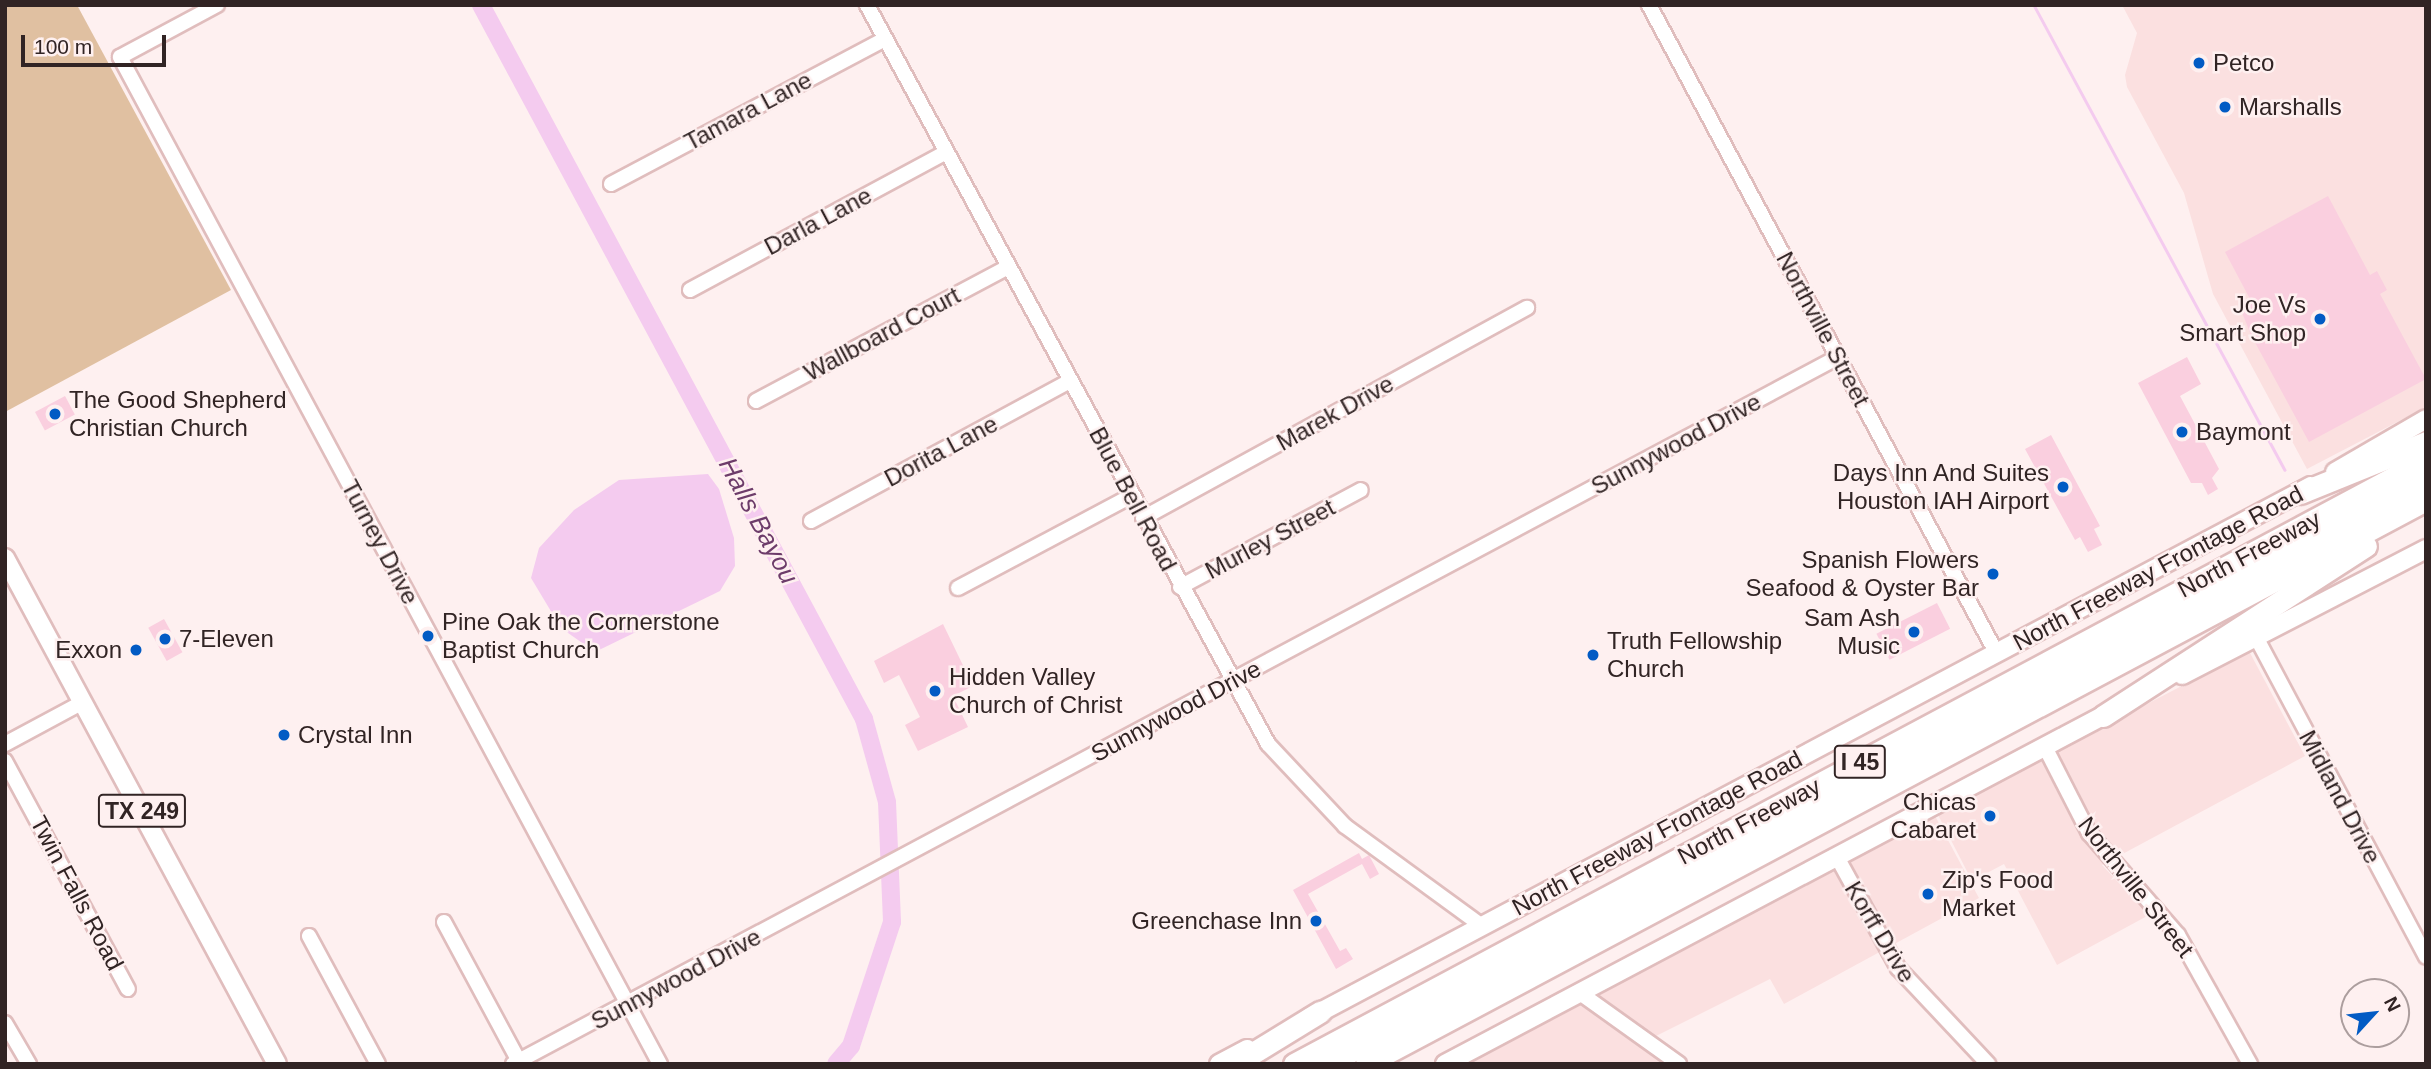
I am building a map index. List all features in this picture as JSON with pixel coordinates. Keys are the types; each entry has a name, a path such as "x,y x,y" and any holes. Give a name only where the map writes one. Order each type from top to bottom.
{"highway":[{"path":"2300,493 2426,442"},
{"name":"North Freeway","path":"1294,1064 2426,460"},
{"name":"North Freeway","path":"1327,1064 2426,482"},
{"name":"North Freeway","path":"1366,1064 2426,500"},
{"path":"2103,716 2371,543 2388,520"},
{"path":"1235,1064 1320,1012"}],"main road":[{"name":"North Freeway Frontage Road","path":"1219,1064 2300,493 2426,419"},
{"path":"1446,1064 2103,716 2426,549"},
{"name":"TX 249","path":"5,558 277,1064"}],"street":[{"name":"Turney Drive","path":"217,5 120,57 660,1064"},
{"name":"Blue Bell Road","path":"867,5 1231,681 1268,744 1345,825 1482,926"},
{"name":"Northville Street","path":"1649,5 1997,654"},
{"name":"Tamara Lane","path":"611,184 885,39"},
{"name":"Darla Lane","path":"690,290 946,152"},
{"name":"Wallboard Court","path":"756,401 1008,267"},
{"name":"Marek Drive","path":"1143,518 1527,309"},
{"name":"Sunnywood Drive","path":"516,1062 628,1005 1838,358"},
{"name":"Dorita Lane","path":"811,521 1070,381"},
{"name":"Murley Street","path":"1180,587 1361,490"},
{"path":"958,588 1131,496"},
{"name":"Midland Drive","path":"2256,637 2426,957"},
{"path":"5,744 83,702"},
{"name":"Northville Street","path":"2045,747 2089,833 2178,935 2250,1064"},
{"name":"Twin Falls Road","path":"5,761 128,989"},
{"name":"Korff Drive","path":"1837,857 1898,968 1988,1064"},
{"path":"444,922 516,1062"},
{"path":"309,936 379,1064"},
{"path":"1580,993 1679,1064"},
{"path":"5,1023 29,1064"}],"shaded area":[{"path":"5,5 77,5 231,290 5,412"},
{"path":"2122,5 2426,5 2426,407 2307,469 2213,294 2184,193 2127,87 2125,75 2137,33"},
{"path":"708,474 719,489 734,538 735,566 720,591 595,652 561,628 531,578 539,548 574,510 619,480"},
{"path":"2249,651 2305,756 2102,865 2149,915 2057,965 2004,864 1972,881 1937,813"},
{"path":"1934,814 1979,898 1784,1004 1770,979 1638,1045 1663,1064 1463,1064"}],"building":[{"name":"Joe Vs Smart Shop","path":"2328,196 2370,275 2377,271 2387,290 2380,294 2426,379 2309,442 2251,335 2239,305 2250,299 2225,252"},
{"name":"Baymont","path":"2187,357 2201,384 2180,396 2219,469 2212,478 2218,489 2208,495 2202,483 2191,483 2138,383"},
{"name":"The Good Shepherd Christian Church","path":"65,396 75,415 45,431 35,412"},
{"name":"Days Inn And Suites Houston IAH Airport","path":"2051,435 2100,526 2094,529 2102,545 2088,552 2080,537 2075,540 2025,449"},
{"name":"Sam Ash Music","path":"1937,603 1950,629 1890,660 1876,634"},
{"name":"7-Eleven","path":"164,619 182,652 167,661 148,628"},
{"name":"Hidden Valley Church of Christ","path":"943,624 973,686 953,696 968,727 918,751 905,725 920,717 899,675 884,683 874,661"},
{"name":"Greenchase Inn","path":"1359,853 1362,859 1369,855 1379,874 1370,879 1362,864 1308,894 1340,951 1346,948 1353,959 1336,969 1293,890"}],"waterway":[{"name":"Halls Bayou","path":"481,5 864,719 887,802 892,922 851,1046 836,1064"},
{"path":"2034,5 2285,470"}],"place":[{"name":"Petco","path":"2199,63"},
{"name":"Marshalls","path":"2225,107"},
{"name":"Joe Vs Smart Shop","path":"2320,319"},
{"name":"The Good Shepherd Christian Church","path":"55,414"},
{"name":"Baymont","path":"2182,432"},
{"name":"Days Inn And Suites Houston IAH Airport","path":"2063,487"},
{"name":"Spanish Flowers Seafood & Oyster Bar","path":"1993,574"},
{"name":"Sam Ash Music","path":"1914,632"},
{"name":"Pine Oak the Cornerstone Baptist Church","path":"428,636"},
{"name":"7-Eleven","path":"165,639"},
{"name":"Exxon","path":"136,650"},
{"name":"Truth Fellowship Church","path":"1593,655"},
{"name":"Hidden Valley Church of Christ","path":"935,691"},
{"name":"Crystal Inn","path":"284,735"},
{"name":"Chicas Cabaret","path":"1990,816"},
{"name":"Zip's Food Market","path":"1928,894"},
{"name":"Greenchase Inn","path":"1316,921"}]}
